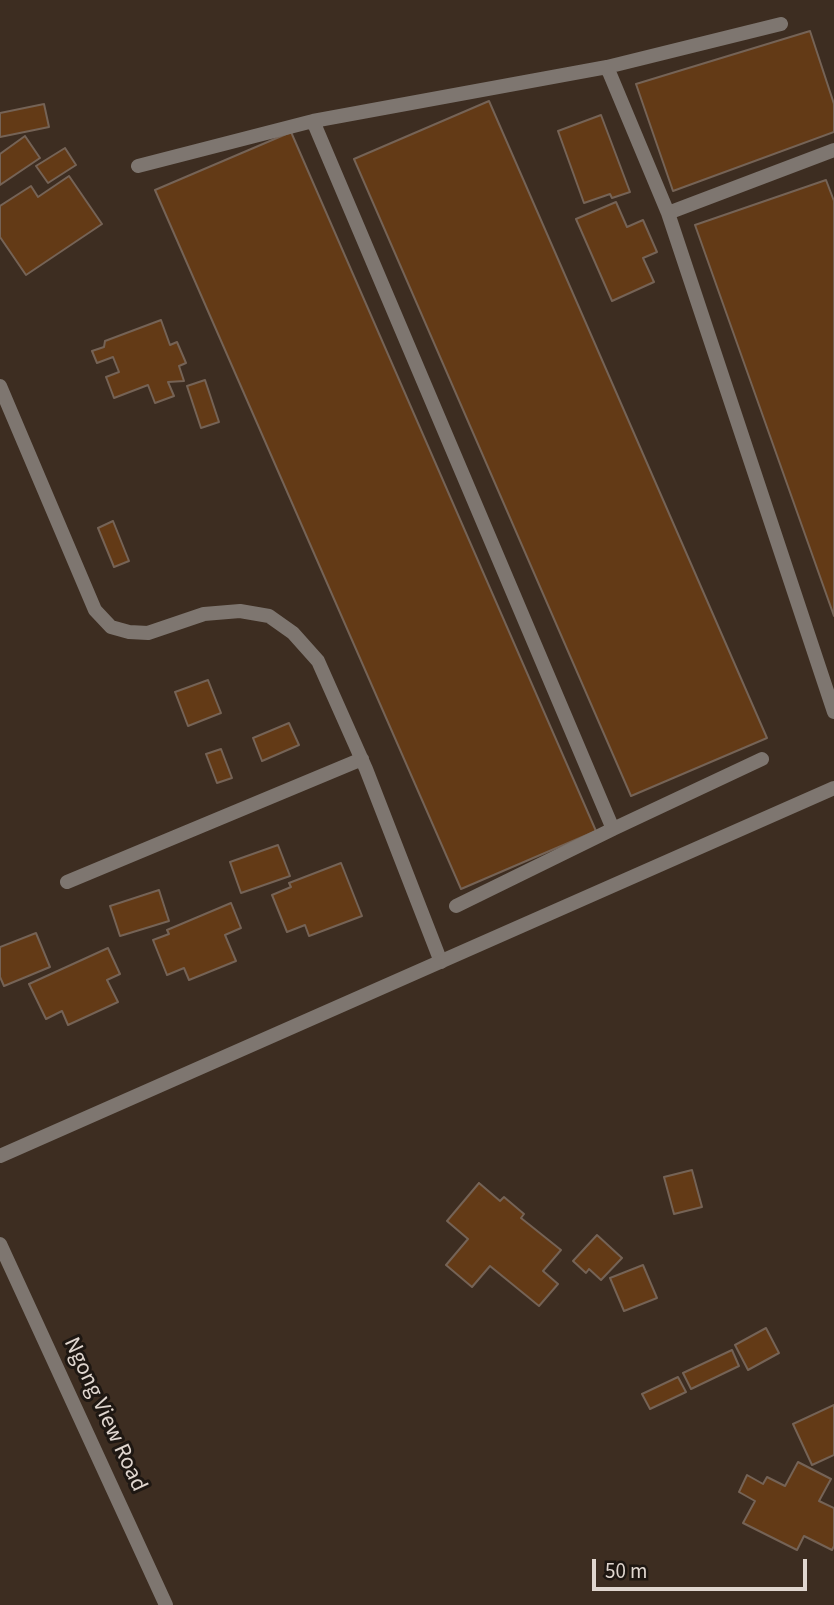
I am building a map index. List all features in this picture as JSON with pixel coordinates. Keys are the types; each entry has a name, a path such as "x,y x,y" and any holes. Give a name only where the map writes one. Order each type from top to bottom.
{"street":[{"path":"138,166 313,121 607,67 781,24"},
{"path":"607,67 668,213 834,712"},
{"path":"313,121 613,829"},
{"path":"668,213 834,150"},
{"path":"0,386 95,610 111,626 129,632 148,633 204,614 240,611 269,616 293,633 318,661 362,759 441,962"},
{"path":"67,882 362,759"},
{"path":"456,906 762,759"},
{"path":"0,1156 834,788"},
{"name":"Ngong View Road","path":"0,1244 166,1605"}],"building":[{"path":"810,31 834,104 834,132 673,191 636,84"},
{"path":"489,101 767,738 631,796 354,159"},
{"path":"44,104 49,127 0,137 0,113"},
{"path":"601,115 630,192 612,198 610,194 584,203 558,131"},
{"path":"291,132 596,831 461,889 155,190"},
{"path":"25,136 40,158 0,185 0,154"},
{"path":"65,148 76,165 48,183 36,166"},
{"path":"69,176 102,224 26,275 0,237 0,206 31,186 38,197"},
{"path":"826,180 834,201 834,616 695,225"},
{"path":"616,202 627,227 643,220 657,252 643,258 654,282 612,301 576,219"},
{"path":"161,320 170,345 177,342 186,363 179,366 184,381 168,382 174,396 155,403 148,385 114,398 106,377 119,372 113,357 97,363 92,351 104,347 105,341"},
{"path":"205,380 219,422 201,428 187,386"},
{"path":"113,521 129,561 114,567 98,528"},
{"path":"208,680 221,713 188,726 175,692"},
{"path":"289,723 299,745 262,761 253,738"},
{"path":"221,749 232,778 217,783 206,754"},
{"path":"278,845 290,876 241,893 230,862"},
{"path":"341,863 362,916 309,936 305,925 287,932 272,895 291,887 289,883"},
{"path":"159,890 169,921 120,936 110,906"},
{"path":"231,903 241,928 225,935 236,961 189,980 184,968 167,975 153,940 169,934 167,930"},
{"path":"36,933 50,967 4,986 0,977 0,947"},
{"path":"108,948 120,974 107,980 118,1002 68,1025 62,1011 46,1019 29,984"},
{"path":"692,1170 702,1207 674,1214 664,1177"},
{"path":"479,1183 500,1201 504,1197 524,1214 521,1218 561,1250 543,1271 558,1284 539,1306 490,1266 472,1287 446,1265 468,1239 447,1221"},
{"path":"597,1235 622,1258 601,1280 589,1269 586,1273 573,1261"},
{"path":"643,1265 657,1298 624,1311 610,1278"},
{"path":"766,1328 779,1353 748,1370 735,1345"},
{"path":"732,1350 739,1366 691,1389 683,1373"},
{"path":"678,1377 686,1392 650,1409 642,1394"},
{"path":"834,1405 834,1455 812,1465 793,1424"},
{"path":"798,1462 831,1479 819,1501 834,1508 832,1550 804,1536 797,1550 743,1523 755,1501 739,1492 747,1475 763,1484 767,1477 785,1486"}]}
